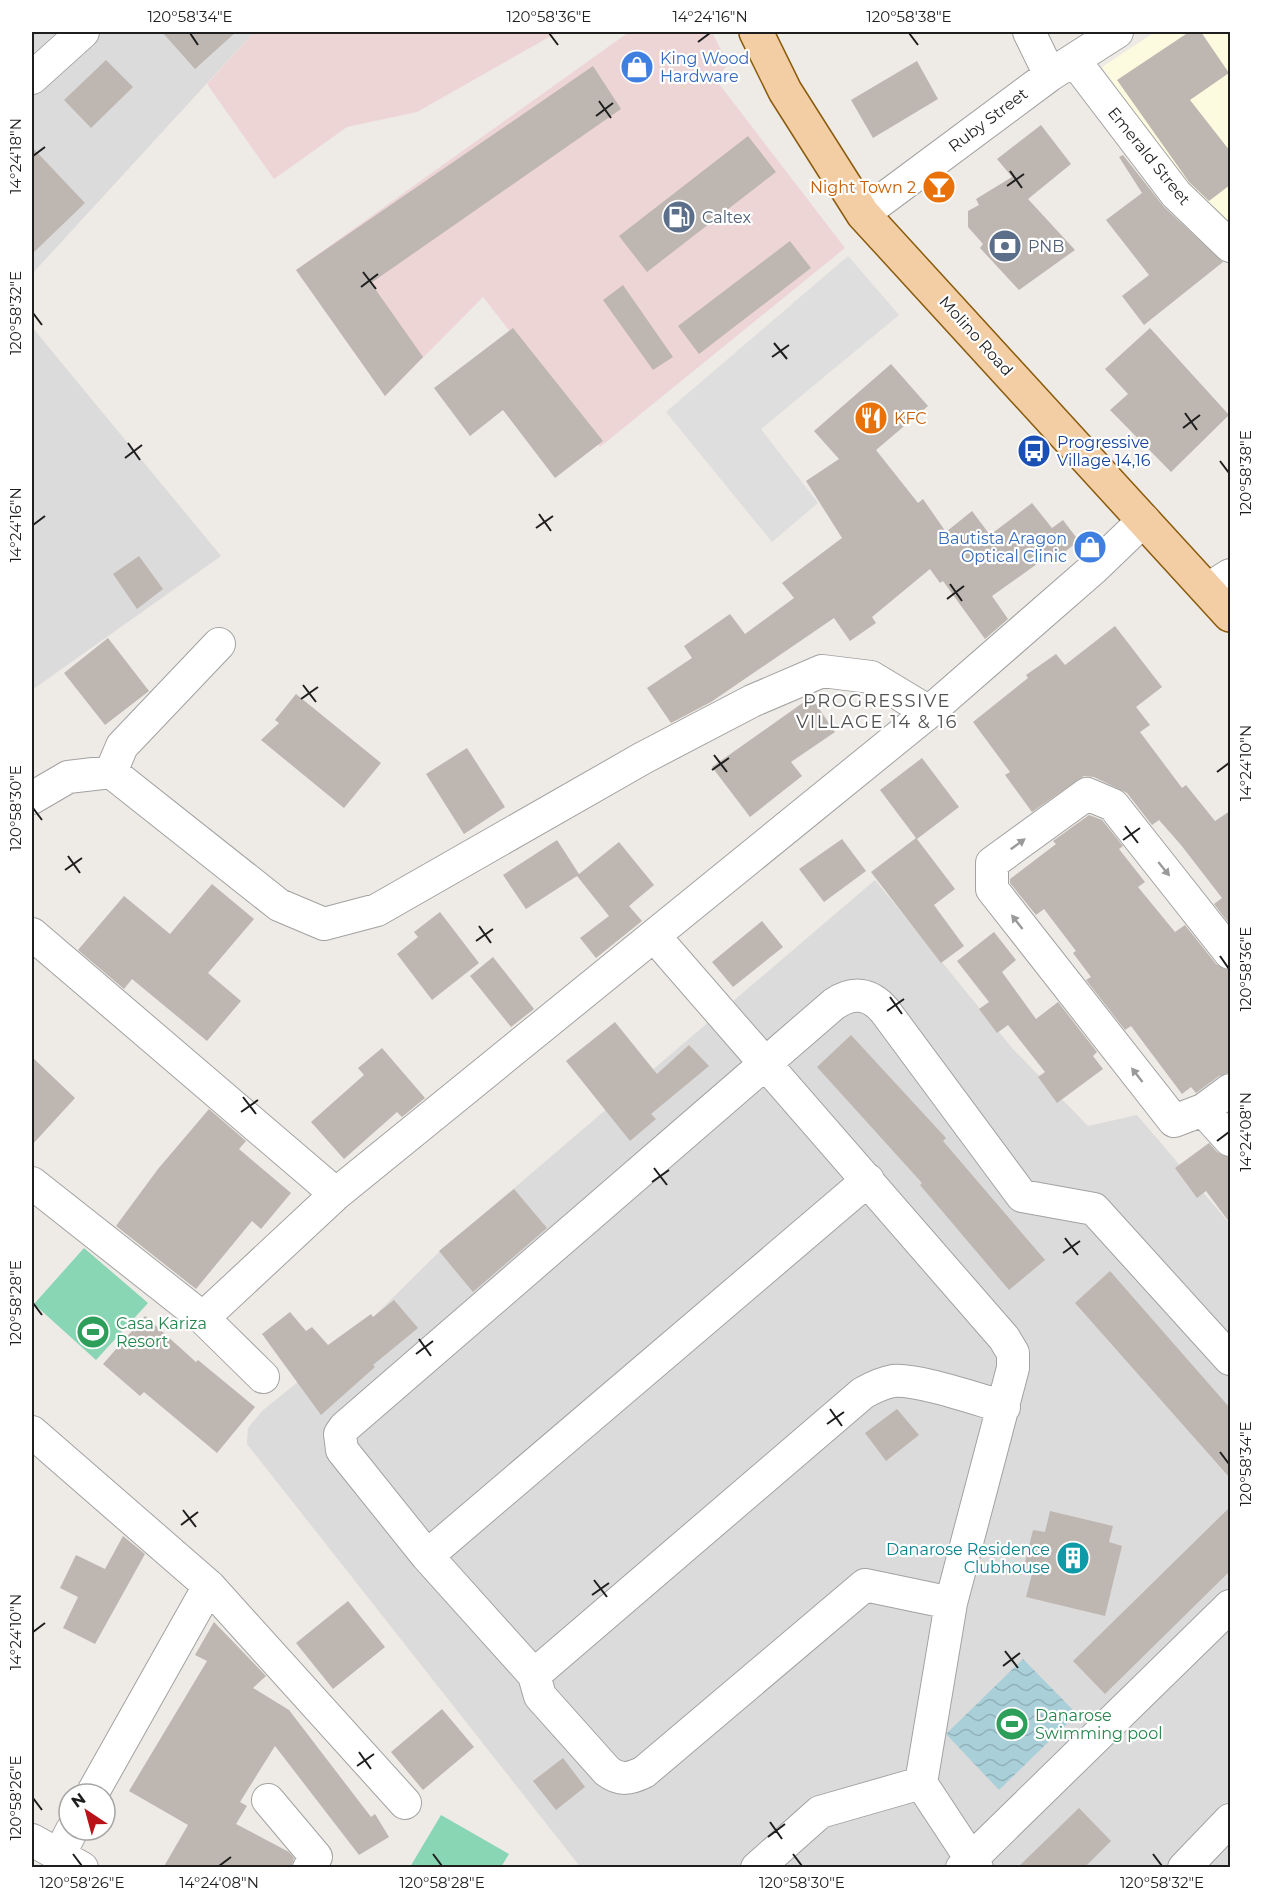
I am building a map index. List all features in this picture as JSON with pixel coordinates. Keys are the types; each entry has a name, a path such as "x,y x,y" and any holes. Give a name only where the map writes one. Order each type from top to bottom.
{"main road":[{"name":"Molino Road","path":"756,32 785,91 863,214 1144,520 1219,582 1230,615"}],"street":[{"path":"32,78 83,32"},
{"name":"Emerald Street","path":"1029,32 1176,194 1230,246"},
{"name":"Ruby Street","path":"863,214 1062,68 1116,32"},
{"path":"203,1318 336,1194 929,712 1093,569 1144,520"},
{"path":"111,772 117,755 129,737 219,644"},
{"path":"32,798 68,777 111,772 279,905 324,924 377,910 643,758 752,701 822,671 871,677 929,712"},
{"path":"1230,953 1113,805 1087,794 992,863 992,889 1174,1121 1203,1110 1230,1090"},
{"path":"32,934 336,1194"},
{"path":"655,937 767,1063 1010,1346 1013,1368 951,1603 921,1783 969,1865 1230,1606"},
{"path":"951,1603 865,1585 644,1772 633,1778 622,1778 608,1772 540,1696 534,1675 427,1556 346,1458 339,1442 340,1434 843,998 866,996 876,1000 1022,1196 1094,1209 1230,1359"},
{"path":"1203,1110 1230,1140"},
{"path":"427,1556 868,1180"},
{"path":"32,1183 203,1318 263,1377"},
{"path":"534,1675 862,1394 878,1385 894,1381 912,1383 1004,1407"},
{"path":"32,1432 209,1586 405,1803"},
{"path":"99,1782 209,1586"},
{"path":"757,1868 820,1812 921,1783"},
{"path":"268,1800 316,1857 309,1868"},
{"path":"1184,1868 1230,1820"},
{"path":"32,1840 71,1851"}],"shaded area":[{"path":"32,32 254,32 32,274"},
{"path":"254,32 558,32 417,112 347,127 274,179 207,84"},
{"path":"629,32 712,32 728,64 716,80 845,248 600,447 483,297 385,396 296,270"},
{"path":"1155,32 1230,32 1230,233 1189,192 1102,67"},
{"path":"848,256 899,315 761,429 818,503 772,542 666,412"},
{"path":"32,327 221,556 32,690"},
{"path":"875,880 1012,1048 1088,1126 1137,1115 1230,1224 1230,1867 577,1867 578,1864 247,1444 248,1428 262,1411 352,1338 438,1253"}],"green space":[{"name":"Casa Kariza Resort","path":"84,1248 148,1303 96,1360 34,1304"},
{"path":"441,1815 509,1854 501,1867 410,1867"}],"water":[{"name":"Danarose Swimming pool","path":"1023,1659 1077,1714 999,1790 946,1734"}],"building":[{"path":"162,32 236,32 195,69"},
{"path":"1189,32 1201,32 1229,73 1190,100 1230,151 1230,185 1209,201 1189,182 1117,80"},
{"path":"106,60 133,87 91,128 64,100"},
{"path":"917,61 938,99 873,138 851,100"},
{"path":"593,66 621,109 371,283 423,357 385,396 296,270"},
{"path":"1041,125 1071,164 1028,199 1075,250 1019,290 980,248 983,244 968,227 968,211 979,205 976,199 1012,177 997,159"},
{"path":"748,136 776,172 647,272 619,236"},
{"path":"32,147 85,203 32,254"},
{"path":"1123,155 1164,207 1223,262 1144,325 1122,296 1149,275 1106,220 1142,193 1119,157"},
{"path":"790,241 811,268 699,354 678,326"},
{"path":"623,285 673,357 653,370 603,300"},
{"path":"513,328 603,441 555,478 503,410 470,436 434,388"},
{"path":"1150,328 1229,415 1171,472 1110,410 1128,394 1105,369"},
{"path":"891,364 928,406 876,450 918,503 923,499 946,532 972,511 990,535 1032,503 1052,528 1063,520 1079,541 1055,559 1051,554 992,596 1008,619 985,639 943,581 940,583 930,569 872,617 876,623 850,641 834,618 711,702 671,723 647,688 692,658 684,646 730,614 745,634 794,598 782,583 842,538 806,481 839,459 814,431"},
{"path":"139,556 163,589 137,609 113,574"},
{"path":"1115,626 1162,687 1136,707 1150,725 1140,732 1182,788 1186,785 1215,821 1230,811 1230,925 1214,904 1222,898 1181,845 1159,820 1152,825 1127,793 1094,777 1084,776 1032,812 1005,775 1010,772 973,722 1028,678 1026,675 1056,654 1065,665"},
{"path":"108,638 149,691 105,725 64,673"},
{"path":"296,694 381,763 344,808 261,740 279,723 275,720"},
{"path":"811,697 835,732 791,762 802,776 750,817 712,767"},
{"path":"467,748 505,807 464,834 426,774"},
{"path":"922,758 959,807 917,839 955,889 934,905 964,946 941,963 871,872 916,838 880,790"},
{"path":"1089,815 1102,820 1123,846 1119,849 1145,882 1138,887 1175,932 1185,925 1216,964 1230,971 1230,1072 1219,1076 1196,1093 1191,1087 1182,1094 1131,1026 1125,1030 1086,980 1091,977 1073,953 1076,951 1044,909 1036,915 1010,883 1010,879 1056,844 1053,841"},
{"path":"842,839 866,871 824,902 799,869"},
{"path":"557,840 579,874 619,842 654,885 629,906 642,921 596,958 580,938 609,916 577,876 526,909 503,875"},
{"path":"212,884 254,919 208,973 241,1001 207,1041 132,979 124,989 78,950 124,896 170,934"},
{"path":"440,912 479,963 432,1000 397,954 418,937 414,932"},
{"path":"762,921 783,947 733,987 712,962"},
{"path":"994,932 1016,960 1002,972 1036,1019 1058,1002 1097,1052 1093,1056 1103,1069 1057,1103 1038,1077 1045,1072 1008,1025 997,1033 979,1009 989,1002 957,961"},
{"path":"493,957 534,1009 511,1027 470,976"},
{"path":"615,1022 657,1074 689,1045 709,1066 651,1114 656,1119 630,1141 566,1061"},
{"path":"851,1035 946,1138 943,1141 1045,1260 1009,1290 920,1185 922,1183 817,1067"},
{"path":"382,1048 425,1098 402,1117 397,1112 344,1159 311,1122 364,1075 358,1068"},
{"path":"32,1057 75,1098 32,1145"},
{"path":"209,1109 246,1141 239,1149 291,1193 261,1229 252,1221 196,1289 116,1226 158,1169"},
{"path":"1209,1143 1217,1152 1230,1158 1230,1223 1206,1191 1197,1198 1175,1168"},
{"path":"514,1189 547,1228 473,1292 439,1251"},
{"path":"1110,1271 1230,1408 1230,1478 1075,1303"},
{"path":"394,1300 418,1328 373,1365 375,1367 321,1415 262,1334 290,1312 306,1331 312,1327 328,1345 371,1314 373,1317"},
{"path":"145,1316 196,1362 198,1360 255,1407 217,1453 144,1392 140,1396 103,1364"},
{"path":"897,1409 919,1435 886,1461 865,1433"},
{"path":"1230,1507 1230,1571 1105,1694 1073,1661"},
{"name":"Danarose Residence Clubhouse","path":"1050,1511 1113,1526 1109,1542 1122,1546 1105,1616 1026,1597 1032,1574 1023,1571 1033,1530 1045,1532"},
{"path":"123,1536 145,1554 95,1644 63,1628 78,1597 60,1588 76,1555 105,1569"},
{"path":"348,1601 385,1647 333,1689 296,1643"},
{"path":"214,1622 266,1676 253,1688 289,1710 371,1817 375,1814 389,1837 359,1855 275,1746 240,1802 247,1806 236,1824 289,1852 294,1858 291,1868 163,1868 188,1825 129,1791 207,1661 195,1655"},
{"path":"442,1709 474,1747 423,1790 391,1752"},
{"path":"563,1758 585,1787 556,1810 533,1781"},
{"path":"1079,1808 1111,1841 1084,1868 1017,1868"}],"place":[{"name":"King Wood Hardware","path":"637,67"},
{"name":"Night Town 2","path":"939,187"},
{"name":"Caltex","path":"679,217"},
{"name":"PNB","path":"1005,246"},
{"name":"KFC","path":"871,418"},
{"name":"Progressive Village 14,16","path":"1034,451"},
{"name":"Bautista Aragon Optical Clinic","path":"1090,547"},
{"name":"Casa Kariza Resort","path":"93,1332"},
{"name":"Danarose Residence Clubhouse","path":"1073,1558"},
{"name":"Danarose Swimming pool","path":"1012,1724"}],"district":[{"name":"PROGRESSIVE VILLAGE 14 & 16","path":"877,711"}]}
